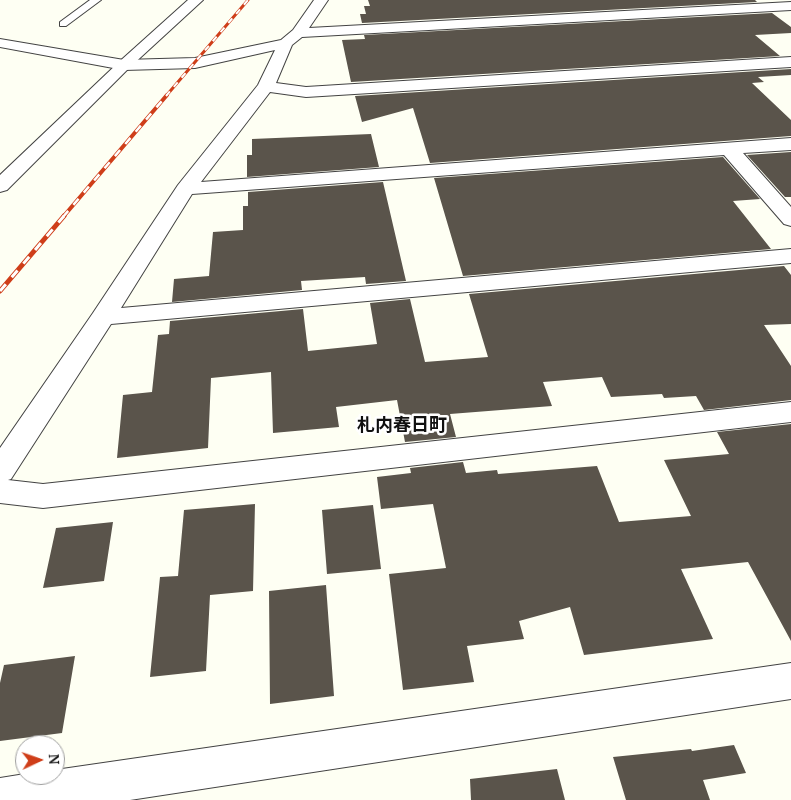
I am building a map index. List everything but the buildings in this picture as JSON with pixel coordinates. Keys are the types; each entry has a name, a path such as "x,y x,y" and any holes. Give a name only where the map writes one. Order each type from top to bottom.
{"street":[{"path":"0,186 124,65 196,0"},
{"path":"0,471 103,317 185,189 266,86 292,38 321,0"},
{"path":"0,43 124,65 195,62 292,38 787,5"},
{"path":"266,86 306,92 791,62"},
{"path":"185,189 791,144"},
{"path":"728,148 791,220"},
{"path":"103,317 791,256"},
{"path":"0,491 43,496 791,412"},
{"path":"0,799 791,681"}],"lane":[{"path":"63,24 96,0"}],"railway":[{"path":"166,96 248,0"},
{"path":"63,217 167,95"},
{"path":"0,291 64,216"}],"district":[{"name":"札内春日町","path":"402,426"}]}
